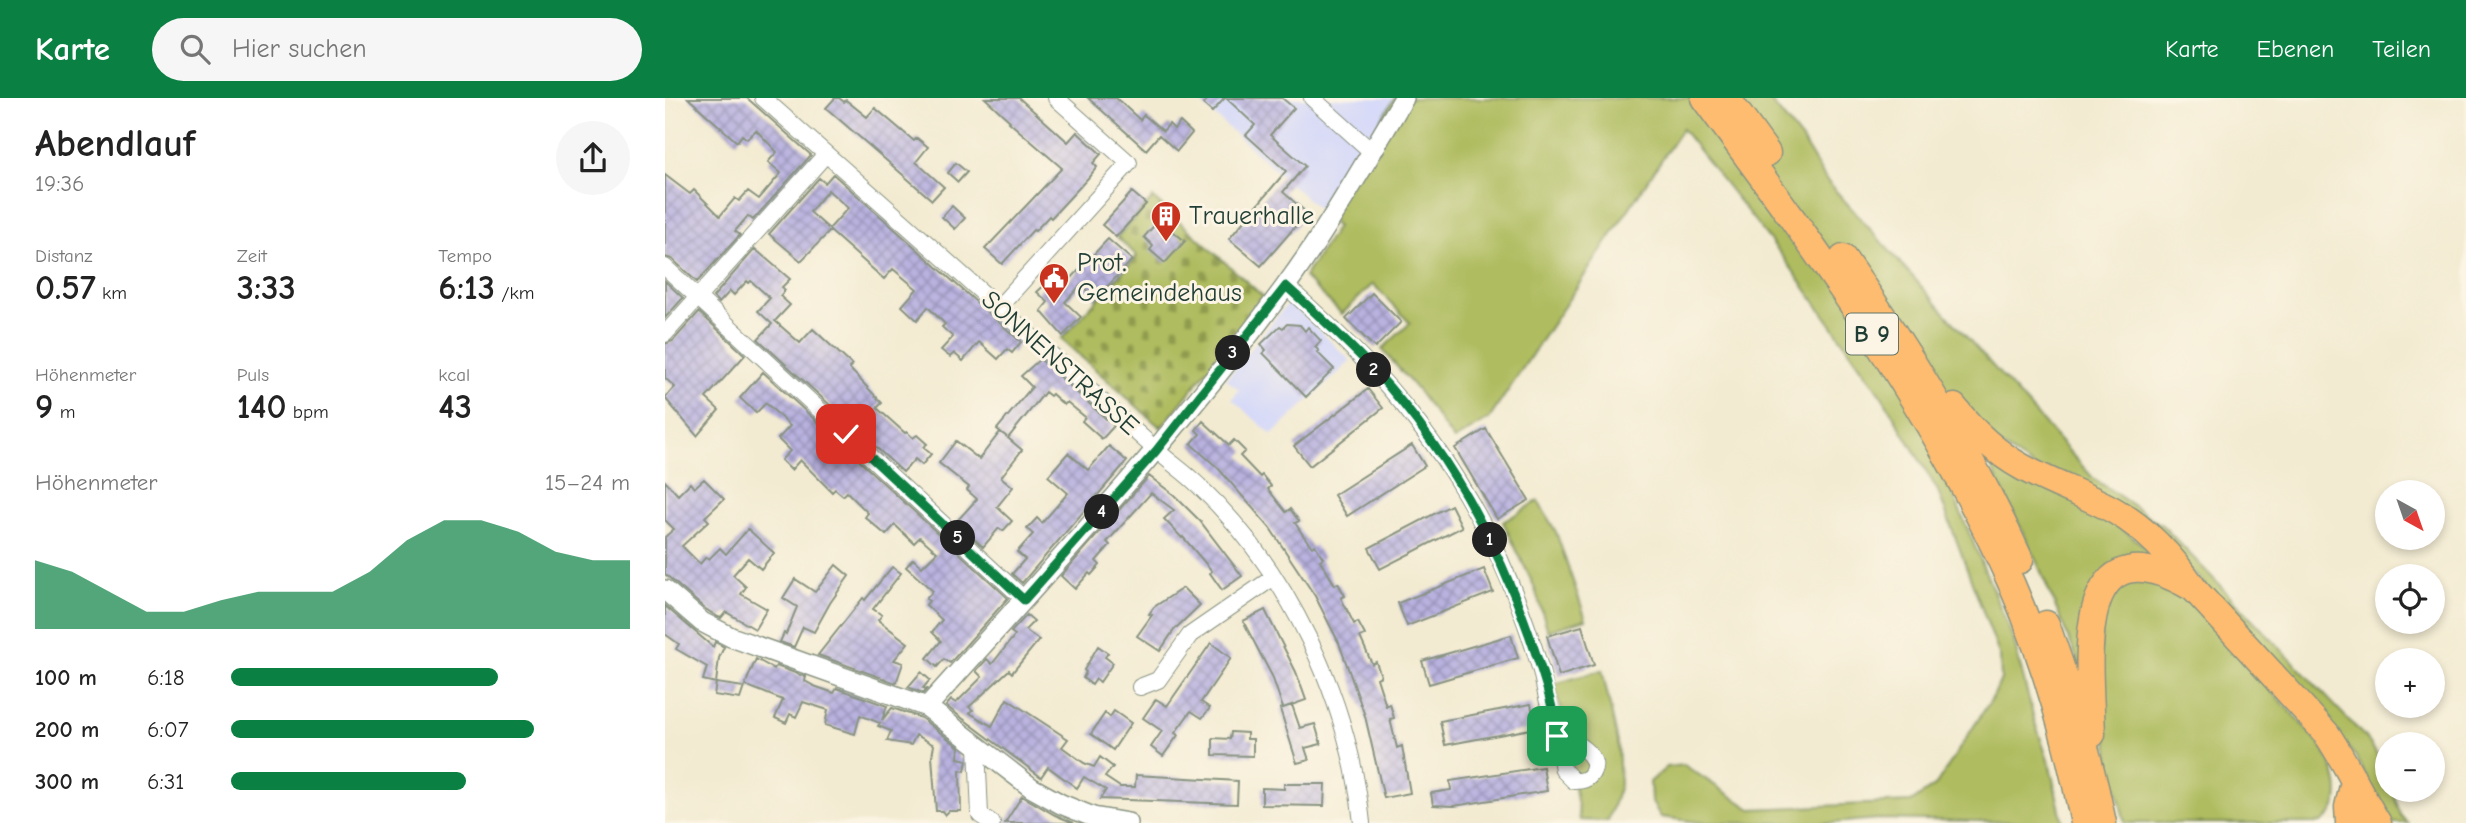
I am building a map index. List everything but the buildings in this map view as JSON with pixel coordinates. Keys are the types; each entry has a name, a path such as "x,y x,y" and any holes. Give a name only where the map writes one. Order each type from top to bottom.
{"highway":[{"name":"B 9","path":"1704,98 1840,286 1896,371 1987,531 2031,633 2061,724 2084,823"},
{"name":"B 9","path":"1727,98 1855,275 1913,362 2004,524 2030,582 2066,681 2093,775 2103,823"},
{"path":"1913,362 1985,441 2024,468 2117,512 2178,564 2195,590"},
{"name":"B 9","path":"2093,775 2090,657 2091,627 2098,598 2106,584 2118,574 2143,568 2166,573 2195,590 2326,733 2342,755 2358,813"}],"street":[{"name":"SONNENSTRASSE","path":"763,98 999,307 1156,451 1199,485 1231,520 1274,577 1310,643 1328,685 1347,747 1361,823"},
{"path":"999,307 1129,163 1056,98"},
{"path":"1312,98 1372,152"},
{"path":"927,707 1156,451 1286,286 1404,98"},
{"path":"665,334 826,154"},
{"path":"665,267 1024,600"},
{"path":"1286,286 1376,372 1447,464 1485,529 1515,595 1539,664 1556,727"},
{"path":"1140,687 1158,680 1190,635 1274,577"},
{"path":"665,590 702,622 731,637 927,707 1032,788 1093,817 1128,823"},
{"path":"977,746 980,815 992,823"}],"shaded area":[{"path":"1195,98 1395,98 1323,213"},
{"path":"1289,302 1351,361 1272,435 1232,399 1239,390 1226,379"}],"green space":[{"path":"1395,98 1768,98 1802,140 1826,180 2093,478 2163,526 2367,739 2375,752 2375,793 2357,758 2195,574 1991,439 1951,489 2013,638 2034,719 2050,766 2063,823 1878,819 1831,823 1705,823 1661,817 1651,801 1650,782 1667,767 1684,765 1751,809 1911,802 1936,785 1994,695 2001,679 2000,657 1938,491 1883,398 1784,258 1682,129 1489,419 1454,440 1418,391 1382,349 1410,323 1373,284 1342,314 1304,277 1337,227 1323,213"},
{"path":"1153,198 1265,298 1161,428 1061,339 1137,256 1117,237"},
{"path":"1986,456 2111,520 2162,564 2121,563 2080,666 2037,562"},
{"path":"1538,501 1556,532 1586,619 1548,631 1534,586 1503,522"},
{"path":"2135,579 2182,592 2319,743 2335,774 2338,795 2330,815 2321,823 2125,823 2111,767 2100,652 2103,613 2120,584"},
{"path":"1602,670 1618,742 1620,785 1608,821 1580,820 1565,725 1554,684"},
{"path":"2379,802 2396,802 2401,816 2408,823 2390,823"}],"place":[{"name":"Trauerhalle","path":"1166,243"},
{"name":"Prot. Gemeindehaus","path":"1054,305"}],"route":[{"path":"846,434 1024,600 1156,451 1286,286 1350,345 1404,405 1447,464 1474,508 1501,560 1515,595 1539,664 1557,736"}]}
